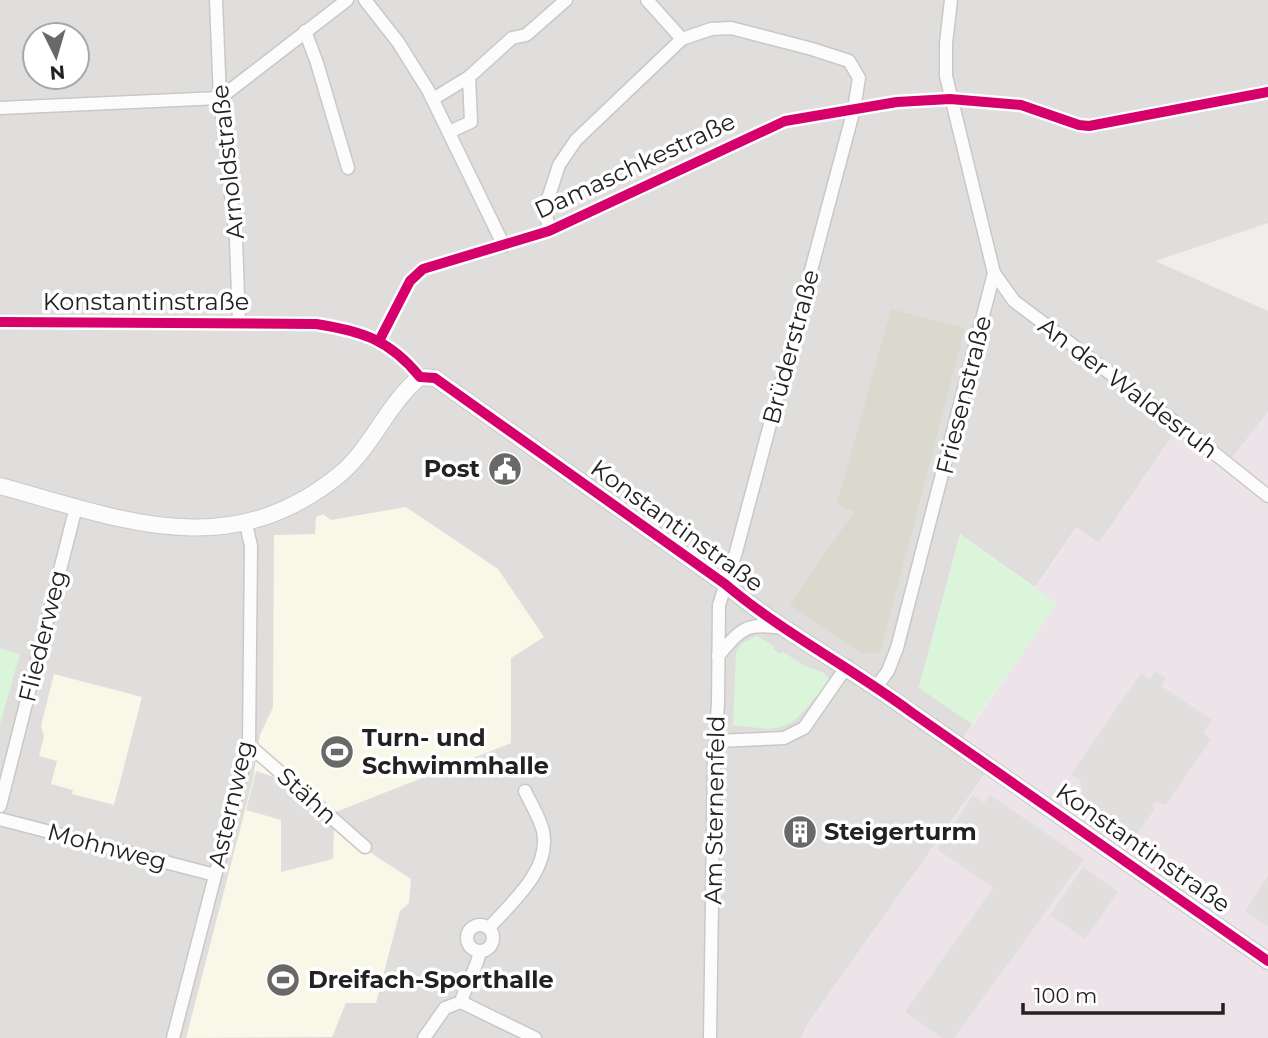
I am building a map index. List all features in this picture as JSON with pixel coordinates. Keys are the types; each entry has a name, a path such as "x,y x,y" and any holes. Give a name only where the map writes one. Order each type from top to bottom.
{"street":[{"name":"Arnoldstraße","path":"216,0 220,98 236,239 239,323"},
{"path":"0,108 220,98 346,0"},
{"path":"365,0 398,42 433,99 504,246"},
{"path":"433,99 468,77 512,38 526,35 566,0"},
{"path":"550,231 545,208 559,165 576,140 682,39 647,0"},
{"name":"Friesenstraße","path":"877,686 888,671 897,648 995,273 946,76 946,43 951,0"},
{"name":"Brüderstraße","path":"682,39 711,29 731,28 811,48 849,61 859,78 855,109 743,527 725,583"},
{"path":"305,31 348,168"},
{"path":"449,132 471,122 468,77"},
{"name":"Damaschkestraße","path":"379,341 410,281 418,272 550,231 785,121 897,102 950,99 1021,105 1089,126 1268,92"},
{"name":"An der Waldesruh","path":"995,273 1014,301 1268,496"},
{"name":"Konstantinstraße","path":"0,322 316,324 337,327 379,341 404,357 420,377 435,378 725,583 785,629 877,686 1268,961"},
{"path":"0,486 135,523 187,529 246,523 289,507 341,473 405,389 420,377"},
{"name":"Fliederweg","path":"0,806 76,507"},
{"name":"Asternweg","path":"173,1038 249,745 251,547 246,523"},
{"name":"Am Sternenfeld","path":"710,1038 719,605 725,583"},
{"name":"Konstantinstraße","path":"718,656 738,633 747,627 762,625 785,629"},
{"path":"716,741 784,738 804,728 847,666"},
{"name":"Stähn","path":"249,745 365,847"},
{"path":"489,928 531,879 543,856 543,831 525,791"},
{"name":"Mohnweg","path":"0,819 215,875"},
{"path":"481,925 489,928 493,935 492,943 487,949 480,951 472,948 468,933 481,925"},
{"path":"461,1002 480,951"},
{"path":"424,1038 445,1008 461,1002 535,1038"}],"shaded area":[{"path":"0,0 1268,0 1268,223 1155,261 1268,311 1268,412 1232,458 1183,420 1099,543 1076,528 1035,587 960,534 919,687 972,724 962,741 994,761 808,1023 801,1038 0,1038"},
{"path":"476,125 481,134 458,146 453,137"},
{"path":"891,309 965,328 880,653 861,653 790,604 854,512 837,504"},
{"path":"1268,412 1268,1038 801,1038 808,1023 994,762 962,741 1056,604 1035,588 1077,528 1099,543 1176,431 1225,467"},
{"path":"0,505 58,521 20,654 0,648"},
{"path":"406,507 498,569 544,637 511,658 511,743 328,815 357,844 411,879 409,903 400,911 376,1003 346,1003 332,1037 186,1038 253,779 260,735 273,707 274,535 315,534 316,517 323,514 331,520"},
{"path":"1155,671 1166,678 1161,686 1212,720 1203,733 1211,739 1166,805 1156,801 1154,810 1129,845 1114,835 1118,829 1076,801 1082,792 1080,780 1071,774 1141,673 1150,679"},
{"path":"41,672 53,675 42,718 30,715"},
{"path":"54,674 142,697 114,805 72,794 73,790 51,784 57,761 39,756 44,736 41,726"},
{"path":"256,771 277,778 334,829 333,859 281,872 281,820 246,810"},
{"path":"973,795 984,803 990,795 1084,859 954,1038 942,1038 905,1012 993,888 937,849"},
{"path":"1083,867 1118,892 1085,939 1050,915"},
{"path":"1268,876 1268,927 1245,911"},
{"path":"640,905 678,905 678,911 697,911 696,932 664,930 663,941 645,941 645,946 631,946 630,950 579,951 601,915 630,915"}],"green space":[{"path":"960,534 1057,604 972,724 919,688"},
{"path":"757,636 774,646 773,649 780,654 783,652 805,666 824,673 829,679 822,698 815,697 797,718 780,727 733,725 736,653 741,644"},
{"path":"0,648 20,654 0,724"}],"cycle path":[{"path":"379,341 410,281 423,269 549,231 785,121 897,102 950,99 1021,105 1089,126 1268,92"},
{"path":"0,322 316,324 374,339 398,354 420,377 435,378 747,602 888,696 1268,961"}],"place":[{"name":"Post","path":"505,469"},
{"name":"Turn- und Schwimmhalle","path":"337,752"},
{"name":"Steigerturm","path":"800,832"},
{"name":"Dreifach-Sporthalle","path":"283,980"}]}
